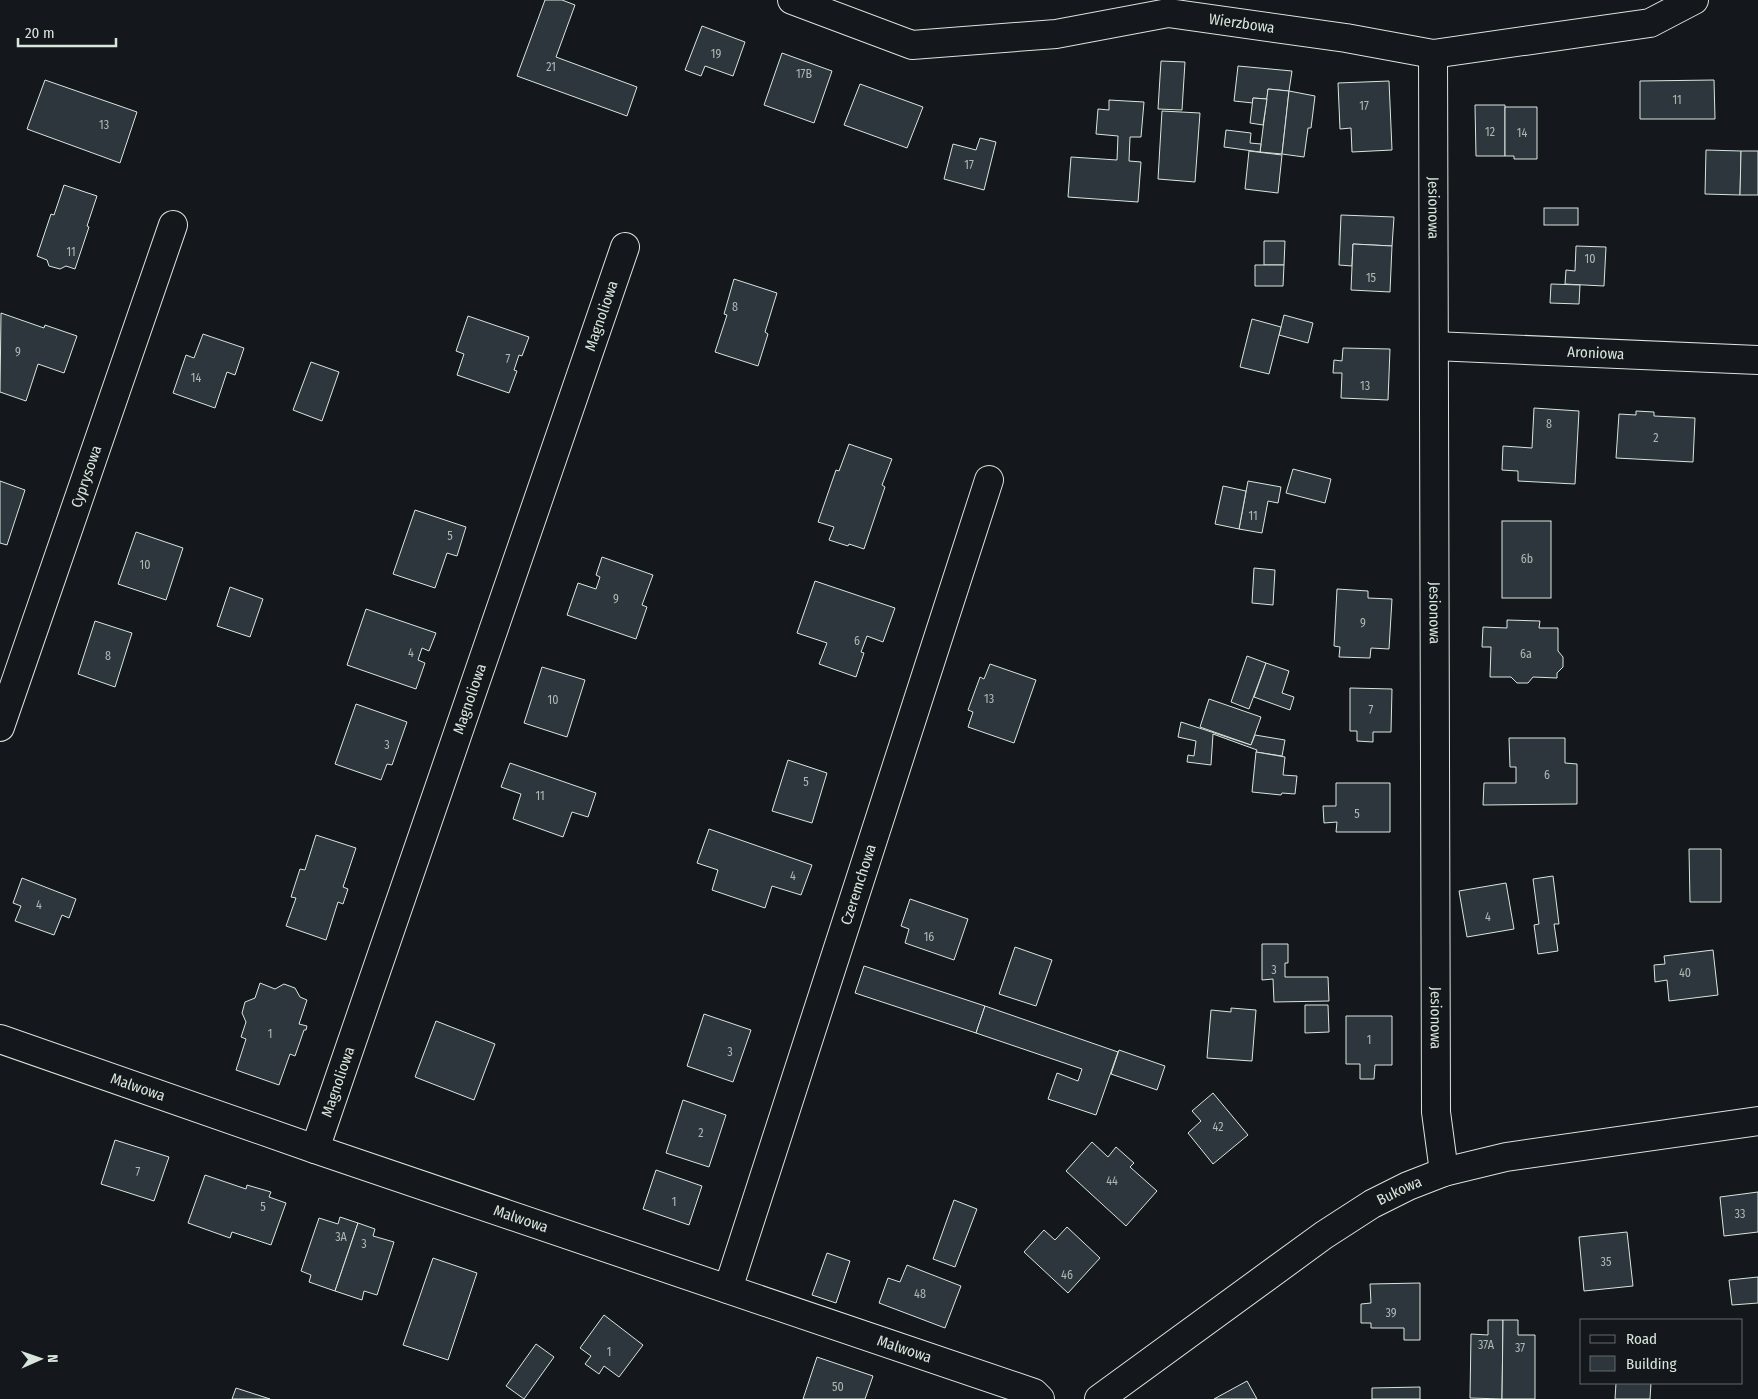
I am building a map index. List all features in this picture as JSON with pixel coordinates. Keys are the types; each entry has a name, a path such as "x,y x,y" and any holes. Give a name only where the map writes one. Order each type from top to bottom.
{"street":[{"name":"Wierzbowa","path":"792,0 912,45 1056,34 1168,12 1346,38 1433,54 1650,23 1694,0"},
{"name":"Jesionowa","path":"1433,54 1436,1112 1444,1172"},
{"name":"Cyprysowa","path":"0,727 173,225"},
{"name":"Magnoliowa","path":"315,1149 625,247"},
{"name":"Aroniowa","path":"1434,346 1758,360"},
{"name":"Czeremchowa","path":"728,1289 989,480"},
{"name":"Malwowa","path":"0,1039 315,1149 1034,1392 1040,1399"},
{"name":"Bukowa","path":"1100,1399 1324,1235 1372,1204 1408,1186 1444,1172 1506,1157 1758,1122"}],"building":[{"path":"545,0 562,0 575,5 556,57 637,87 627,116 517,76"},
{"path":"702,26 745,42 733,76 705,66 701,76 685,70"},
{"path":"782,53 832,71 814,123 764,105"},
{"path":"1161,61 1185,62 1182,110 1158,109"},
{"path":"1238,66 1292,71 1289,91 1268,89 1267,99 1253,98 1253,103 1234,101"},
{"path":"45,80 137,112 120,163 27,129"},
{"path":"1714,80 1715,119 1640,119 1640,81"},
{"path":"1389,81 1392,150 1352,152 1351,128 1340,129 1338,83"},
{"path":"860,84 923,107 907,148 844,125"},
{"path":"1268,89 1289,91 1282,154 1260,152"},
{"path":"1289,91 1315,96 1311,128 1308,128 1304,157 1282,154"},
{"path":"1253,98 1267,99 1263,125 1250,123"},
{"path":"1109,100 1144,102 1141,137 1130,137 1129,161 1141,162 1138,202 1068,197 1071,157 1117,160 1118,136 1096,134 1098,109 1109,110"},
{"path":"1475,105 1505,105 1505,156 1476,156"},
{"path":"1505,107 1537,107 1537,159 1514,159 1514,156 1505,156"},
{"path":"1162,111 1200,113 1195,182 1158,179"},
{"path":"1226,130 1251,133 1250,143 1261,144 1260,152 1224,147"},
{"path":"980,138 996,142 984,190 944,179 953,144 976,150"},
{"path":"1706,150 1741,151 1740,195 1705,194"},
{"path":"1249,151 1282,155 1278,193 1245,189"},
{"path":"1741,151 1758,151 1758,195 1740,195"},
{"path":"64,185 97,196 75,269 66,266 60,269 49,266 47,260 37,256 51,214 54,215"},
{"path":"1544,208 1578,208 1578,225 1544,225"},
{"path":"1341,215 1394,217 1392,246 1353,244 1352,266 1339,265"},
{"path":"1264,241 1285,241 1284,265 1264,265"},
{"path":"1353,244 1392,246 1390,292 1351,290"},
{"path":"1576,246 1606,247 1604,286 1565,284 1566,270 1575,271"},
{"path":"1255,265 1284,265 1283,286 1255,286"},
{"path":"734,279 777,293 765,332 768,334 758,366 715,352 727,315 724,314"},
{"path":"1551,284 1580,285 1579,304 1550,303"},
{"path":"1,313 44,328 45,325 77,336 64,373 38,364 26,401 0,392"},
{"path":"1284,315 1313,323 1308,343 1279,335"},
{"path":"468,316 529,337 522,356 519,355 514,370 517,371 509,393 457,375 464,354 456,351"},
{"path":"1252,319 1281,327 1269,374 1240,367"},
{"path":"203,334 244,348 235,375 227,372 215,408 173,393 186,355 194,358"},
{"path":"1343,348 1390,349 1388,400 1341,398 1342,373 1333,373 1334,360 1342,361"},
{"path":"311,362 339,372 322,421 293,410"},
{"path":"1534,408 1579,411 1575,484 1518,481 1518,471 1502,470 1503,446 1532,448"},
{"path":"1636,411 1654,412 1654,416 1695,418 1693,462 1616,458 1619,414 1636,415"},
{"path":"849,444 892,459 882,485 885,487 864,549 829,540 834,527 818,522 836,470 839,471"},
{"path":"1293,469 1331,479 1325,503 1286,493"},
{"path":"0,481 25,490 7,545 0,543"},
{"path":"1248,481 1281,487 1278,503 1268,501 1262,533 1239,529"},
{"path":"1223,486 1246,491 1239,529 1215,524"},
{"path":"415,510 466,527 457,556 447,553 435,588 393,574"},
{"path":"1502,521 1551,521 1551,598 1502,598"},
{"path":"136,532 183,548 166,600 118,584"},
{"path":"602,557 653,575 642,605 647,607 636,639 567,615 578,583 596,589 600,577 596,575"},
{"path":"1254,568 1275,570 1273,605 1252,603"},
{"path":"815,581 895,608 883,642 867,636 861,652 864,653 856,677 819,664 827,643 797,633"},
{"path":"230,587 263,599 250,637 217,626"},
{"path":"1337,589 1368,591 1368,598 1392,599 1389,649 1371,648 1370,658 1339,657 1340,647 1334,646"},
{"path":"366,609 436,633 429,651 422,648 418,660 425,663 416,689 347,665"},
{"path":"1507,620 1540,621 1539,628 1558,628 1558,651 1563,657 1563,667 1557,673 1557,678 1533,677 1528,683 1517,683 1511,677 1490,677 1491,647 1482,647 1483,627 1507,628"},
{"path":"95,621 132,633 115,687 78,674"},
{"path":"1247,656 1266,663 1249,709 1231,702"},
{"path":"1266,663 1289,671 1282,693 1294,697 1290,710 1254,697"},
{"path":"990,664 1036,680 1014,743 968,727 973,712 968,710 980,677 984,679"},
{"path":"542,667 585,680 567,737 524,723"},
{"path":"1350,688 1392,689 1391,732 1373,732 1373,742 1357,741 1357,731 1350,731"},
{"path":"1209,699 1261,717 1251,745 1200,727"},
{"path":"356,704 407,722 392,765 387,764 381,780 335,764"},
{"path":"1181,722 1251,745 1255,735 1285,740 1282,756 1256,752 1257,750 1213,734 1211,765 1187,762 1188,755 1194,756 1196,741 1178,737"},
{"path":"1509,738 1565,738 1565,763 1577,764 1577,804 1483,805 1484,783 1516,783 1516,767 1510,767"},
{"path":"1256,752 1285,757 1283,775 1297,776 1295,794 1282,793 1281,795 1252,792"},
{"path":"788,760 827,773 812,823 772,811"},
{"path":"510,763 596,793 588,817 572,812 563,837 513,819 521,794 501,787"},
{"path":"1336,783 1390,783 1390,832 1336,832 1337,822 1324,823 1323,806 1336,806"},
{"path":"709,829 812,865 801,895 772,886 765,908 712,890 718,870 697,863"},
{"path":"316,835 356,848 343,887 348,889 343,904 338,902 326,940 286,926 296,898 291,897 300,869 305,870"},
{"path":"1689,849 1721,849 1721,902 1690,902"},
{"path":"1553,876 1559,924 1554,924 1558,951 1538,954 1534,925 1539,924 1533,879"},
{"path":"22,878 76,899 69,918 62,915 54,935 15,921 21,906 13,903"},
{"path":"1506,883 1514,929 1467,937 1459,891"},
{"path":"910,899 968,919 954,960 905,943 909,929 901,926"},
{"path":"1262,944 1288,944 1288,963 1285,963 1285,977 1328,977 1329,1001 1274,1002 1273,979 1262,980"},
{"path":"1015,947 1052,960 1036,1006 999,994"},
{"path":"1713,950 1718,995 1669,1001 1667,980 1655,982 1654,965 1665,964 1664,956"},
{"path":"864,966 985,1006 976,1033 855,993"},
{"path":"260,983 275,989 284,984 295,988 300,997 307,1000 299,1024 307,1026 306,1030 304,1030 295,1056 290,1054 279,1085 236,1070 246,1039 241,1037 246,1022 242,1013 245,1002 255,998"},
{"path":"1305,1005 1328,1005 1329,1032 1305,1033"},
{"path":"985,1006 1118,1052 1096,1115 1048,1099 1057,1073 1078,1081 1082,1069 976,1033"},
{"path":"1231,1008 1256,1010 1252,1061 1207,1058 1211,1010 1231,1012"},
{"path":"704,1014 751,1030 733,1082 687,1066"},
{"path":"1346,1016 1392,1016 1392,1065 1375,1065 1374,1079 1360,1079 1360,1064 1346,1064"},
{"path":"436,1021 495,1044 474,1100 415,1077"},
{"path":"1119,1050 1165,1066 1157,1090 1111,1074"},
{"path":"1213,1093 1248,1135 1213,1164 1188,1133 1201,1121 1192,1111"},
{"path":"683,1100 726,1115 709,1167 666,1153"},
{"path":"115,1140 169,1157 154,1201 101,1184"},
{"path":"1092,1142 1108,1157 1116,1147 1134,1163 1130,1167 1157,1191 1126,1226 1066,1171"},
{"path":"656,1170 702,1186 689,1225 643,1209"},
{"path":"205,1175 246,1189 247,1185 271,1192 269,1197 286,1203 271,1245 232,1232 230,1238 188,1223"},
{"path":"1758,1192 1758,1232 1724,1236 1720,1197"},
{"path":"954,1200 977,1209 955,1267 933,1259"},
{"path":"340,1217 358,1223 335,1291 309,1282 311,1275 301,1271 319,1218 338,1224"},
{"path":"358,1223 375,1229 373,1236 394,1242 377,1295 364,1291 362,1300 335,1291"},
{"path":"1067,1227 1100,1258 1068,1293 1024,1252 1044,1230 1055,1240"},
{"path":"1627,1232 1633,1286 1584,1291 1579,1237"},
{"path":"827,1253 850,1261 836,1303 812,1295"},
{"path":"433,1258 477,1273 448,1360 403,1345"},
{"path":"907,1265 961,1286 945,1328 879,1303 888,1278 900,1282"},
{"path":"1758,1277 1758,1303 1732,1305 1729,1280"},
{"path":"1420,1283 1420,1340 1404,1340 1404,1328 1371,1328 1371,1323 1361,1323 1361,1304 1371,1303 1370,1284"},
{"path":"604,1315 643,1345 619,1377 604,1366 599,1374 585,1364 591,1356 580,1348"},
{"path":"1488,1320 1503,1320 1502,1399 1470,1398 1471,1334 1488,1335"},
{"path":"1503,1320 1518,1320 1518,1335 1535,1335 1535,1399 1502,1399"},
{"path":"536,1344 554,1357 524,1399 506,1386"},
{"path":"817,1357 873,1376 865,1399 803,1399"},
{"path":"1247,1381 1257,1399 1214,1399"},
{"path":"1616,1384 1651,1384 1650,1399 1615,1399"},
{"path":"1420,1387 1420,1399 1372,1399 1372,1388"},
{"path":"236,1388 270,1399 232,1399"}]}
